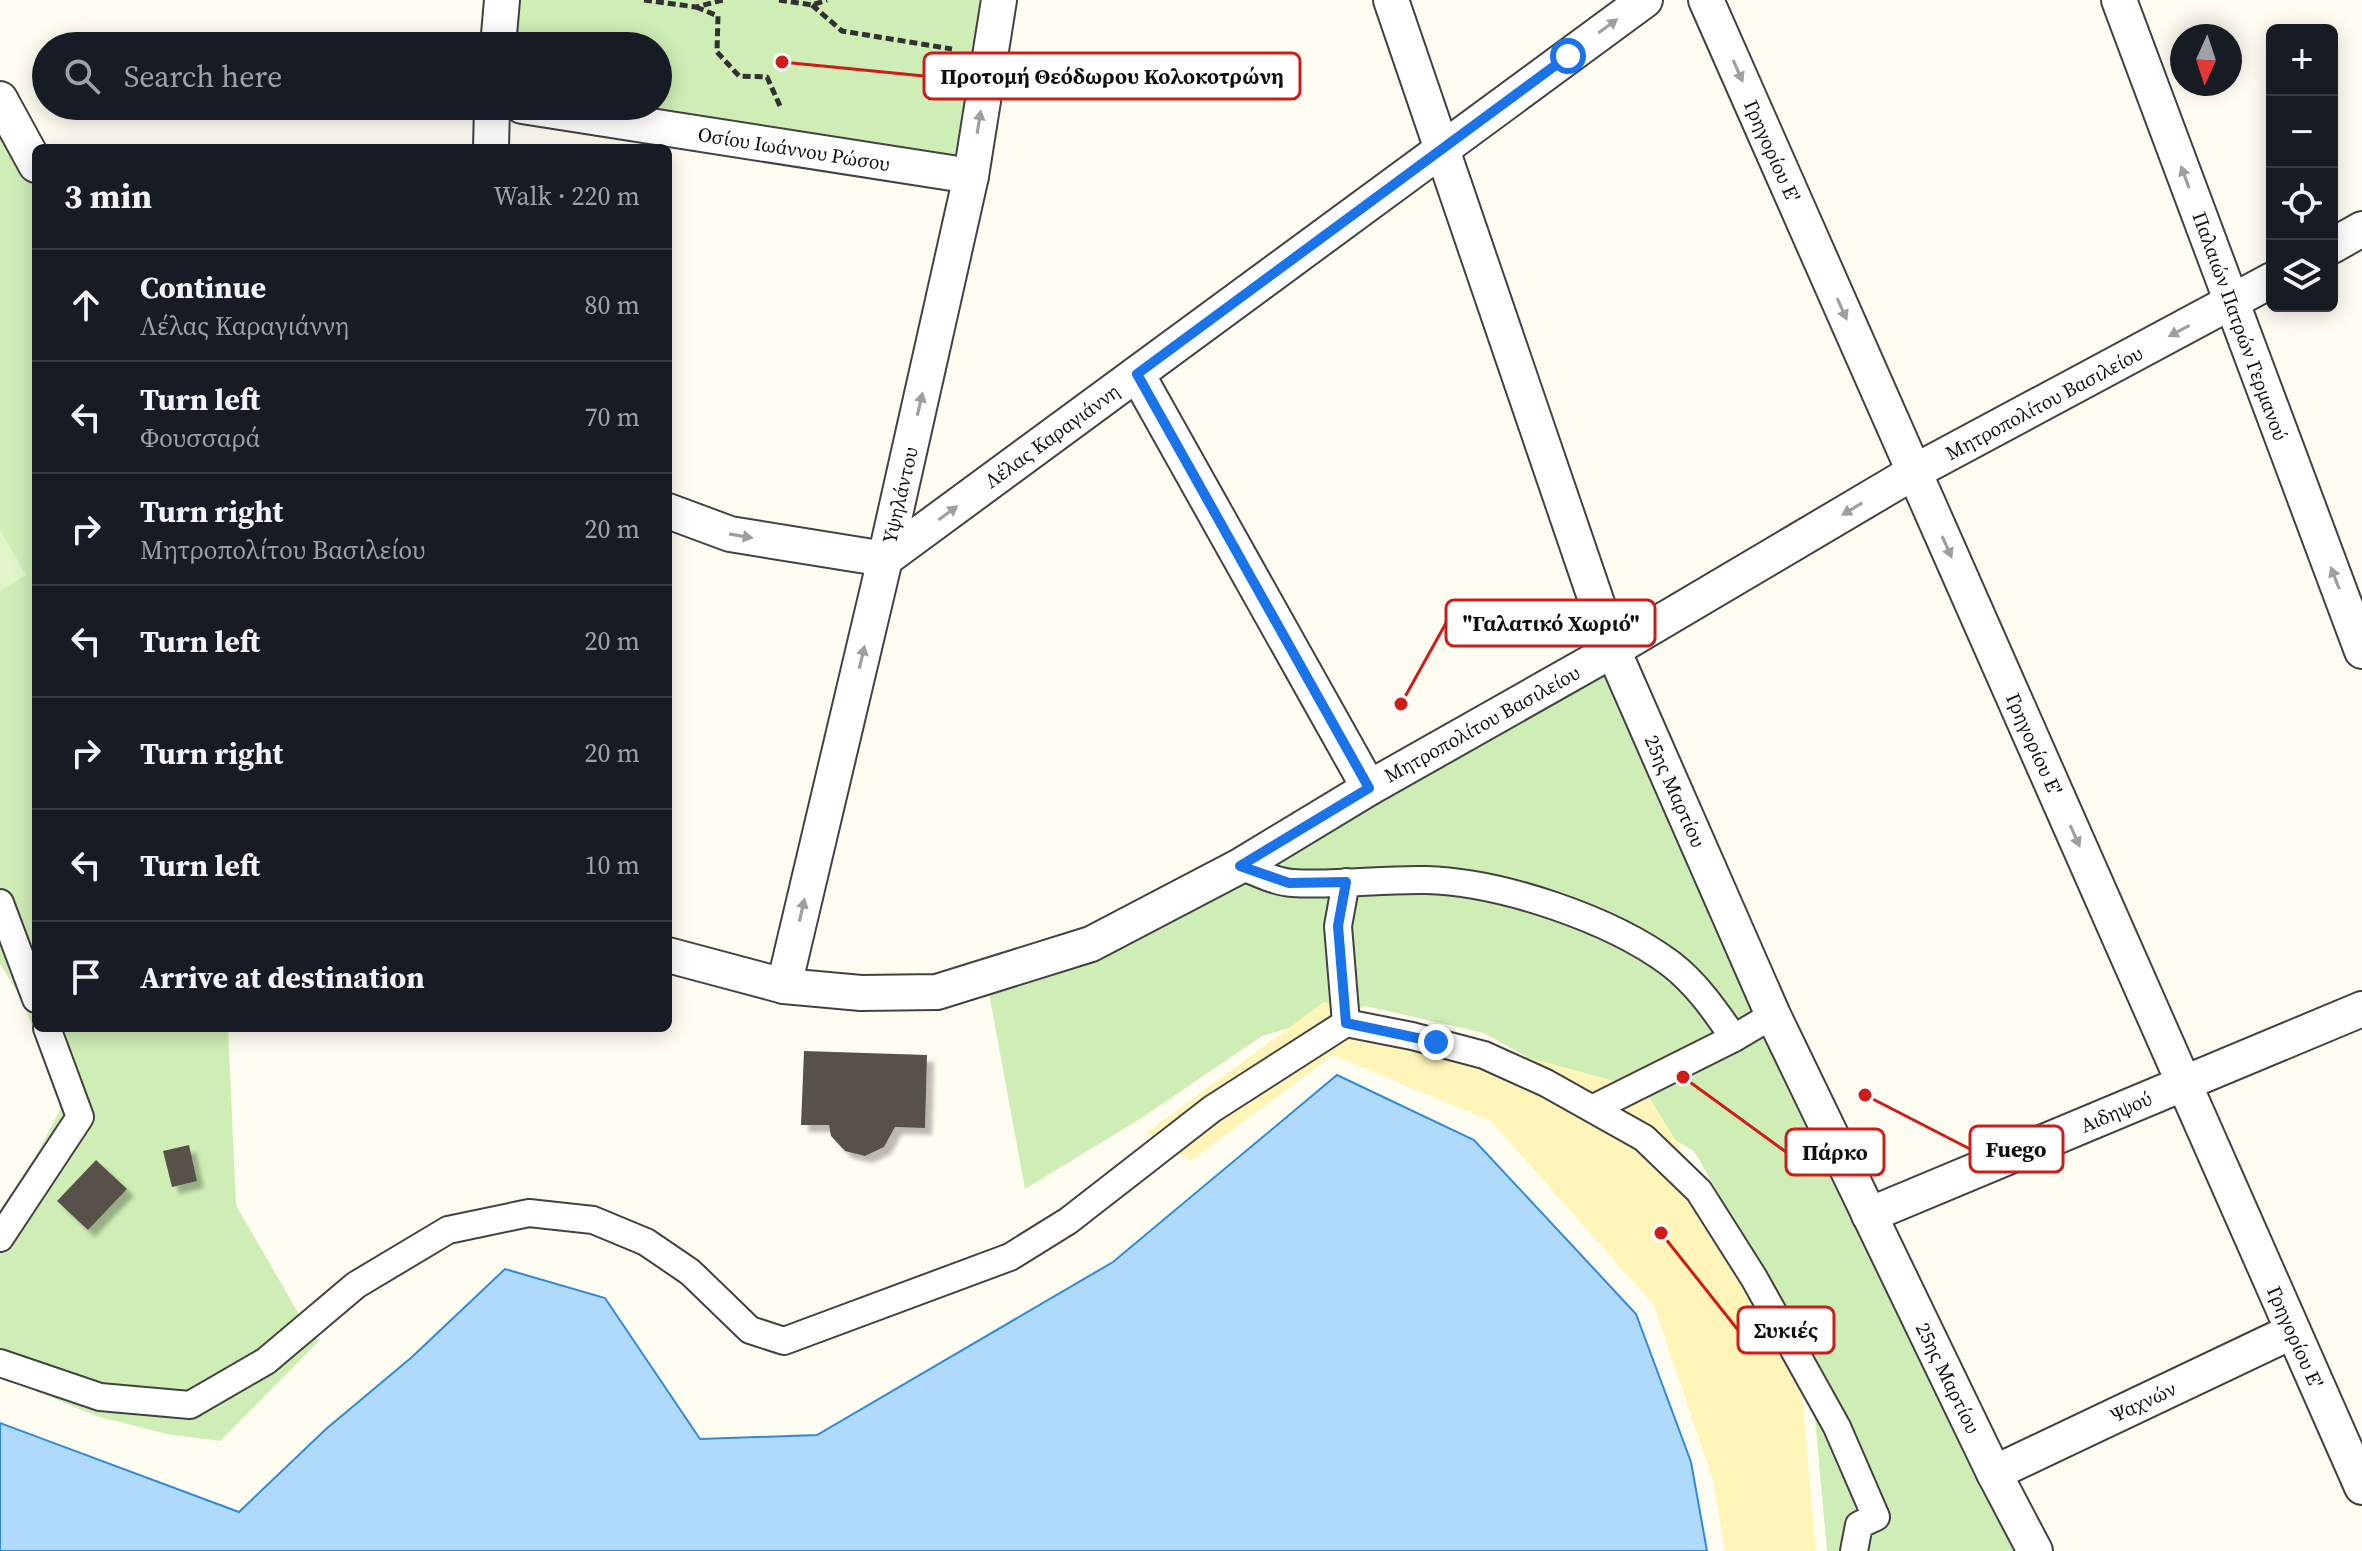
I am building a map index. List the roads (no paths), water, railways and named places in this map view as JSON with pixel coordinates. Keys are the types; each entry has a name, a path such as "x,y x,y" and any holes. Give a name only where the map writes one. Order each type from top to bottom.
{"street":[{"path":"499,32 502,0"},
{"name":"Υψηλάντου","path":"784,986 971,176 999,0"},
{"name":"25ης Μαρτίου","path":"1391,0 1613,650 1773,1015 1994,1473 2035,1551"},
{"name":"Λέλας Καραγιάννη","path":"885,559 1645,0"},
{"name":"Γρηγορίου Ε'","path":"1706,0 2362,1487"},
{"name":"Παλαιών Πατρών Γερμανού","path":"2119,0 2362,651"},
{"path":"0,99 32,158"},
{"path":"491,144 492,120"},
{"name":"Οσίου Ιωάννου Ρώσου","path":"610,120 971,176"},
{"path":"2338,243 2362,229"},
{"name":"Μητροπολίτου Βασιλείου","path":"672,956 784,986 861,993 937,992 1091,944 1240,866 1914,472 2266,283"},
{"path":"1137,374 1369,788"},
{"path":"672,512 730,534 885,559"},
{"path":"1240,866 1289,883 1428,880 1487,888 1559,908 1623,936 1672,965 1709,1001 1734,1038"},
{"path":"1346,882 1338,926 1346,1023"},
{"path":"0,903 32,988"},
{"name":"Αιδηψού","path":"1869,1215 2362,1009"},
{"path":"1594,1108 1734,1038 1773,1015"},
{"path":"0,1363 100,1397 190,1405 266,1361 356,1285 448,1230 529,1213 593,1220 646,1242 690,1272 750,1330 784,1341 1010,1257 1068,1221 1212,1109 1346,1023 1484,1055 1546,1083 1644,1138 1699,1191 1754,1278 1837,1427 1876,1517 1859,1525 1854,1551"},
{"path":"0,1238 80,1117 48,1032"},
{"name":"Ψαχνών","path":"1994,1473 2293,1331"}],"water":[{"path":"1337,1075 1474,1140 1636,1314 1691,1462 1707,1551 0,1551 0,1423 239,1512 326,1429 412,1357 505,1269 605,1298 700,1439 817,1435 1113,1262"}],"place":[{"name":"Προτομή Θεόδωρου Κολοκοτρώνη","path":"782,62"},
{"name":"\"Γαλατικό Χωριό\"","path":"1401,704"},
{"name":"Πάρκο","path":"1683,1077"},
{"name":"Fuego","path":"1865,1095"},
{"name":"Συκιές","path":"1661,1233"}]}
